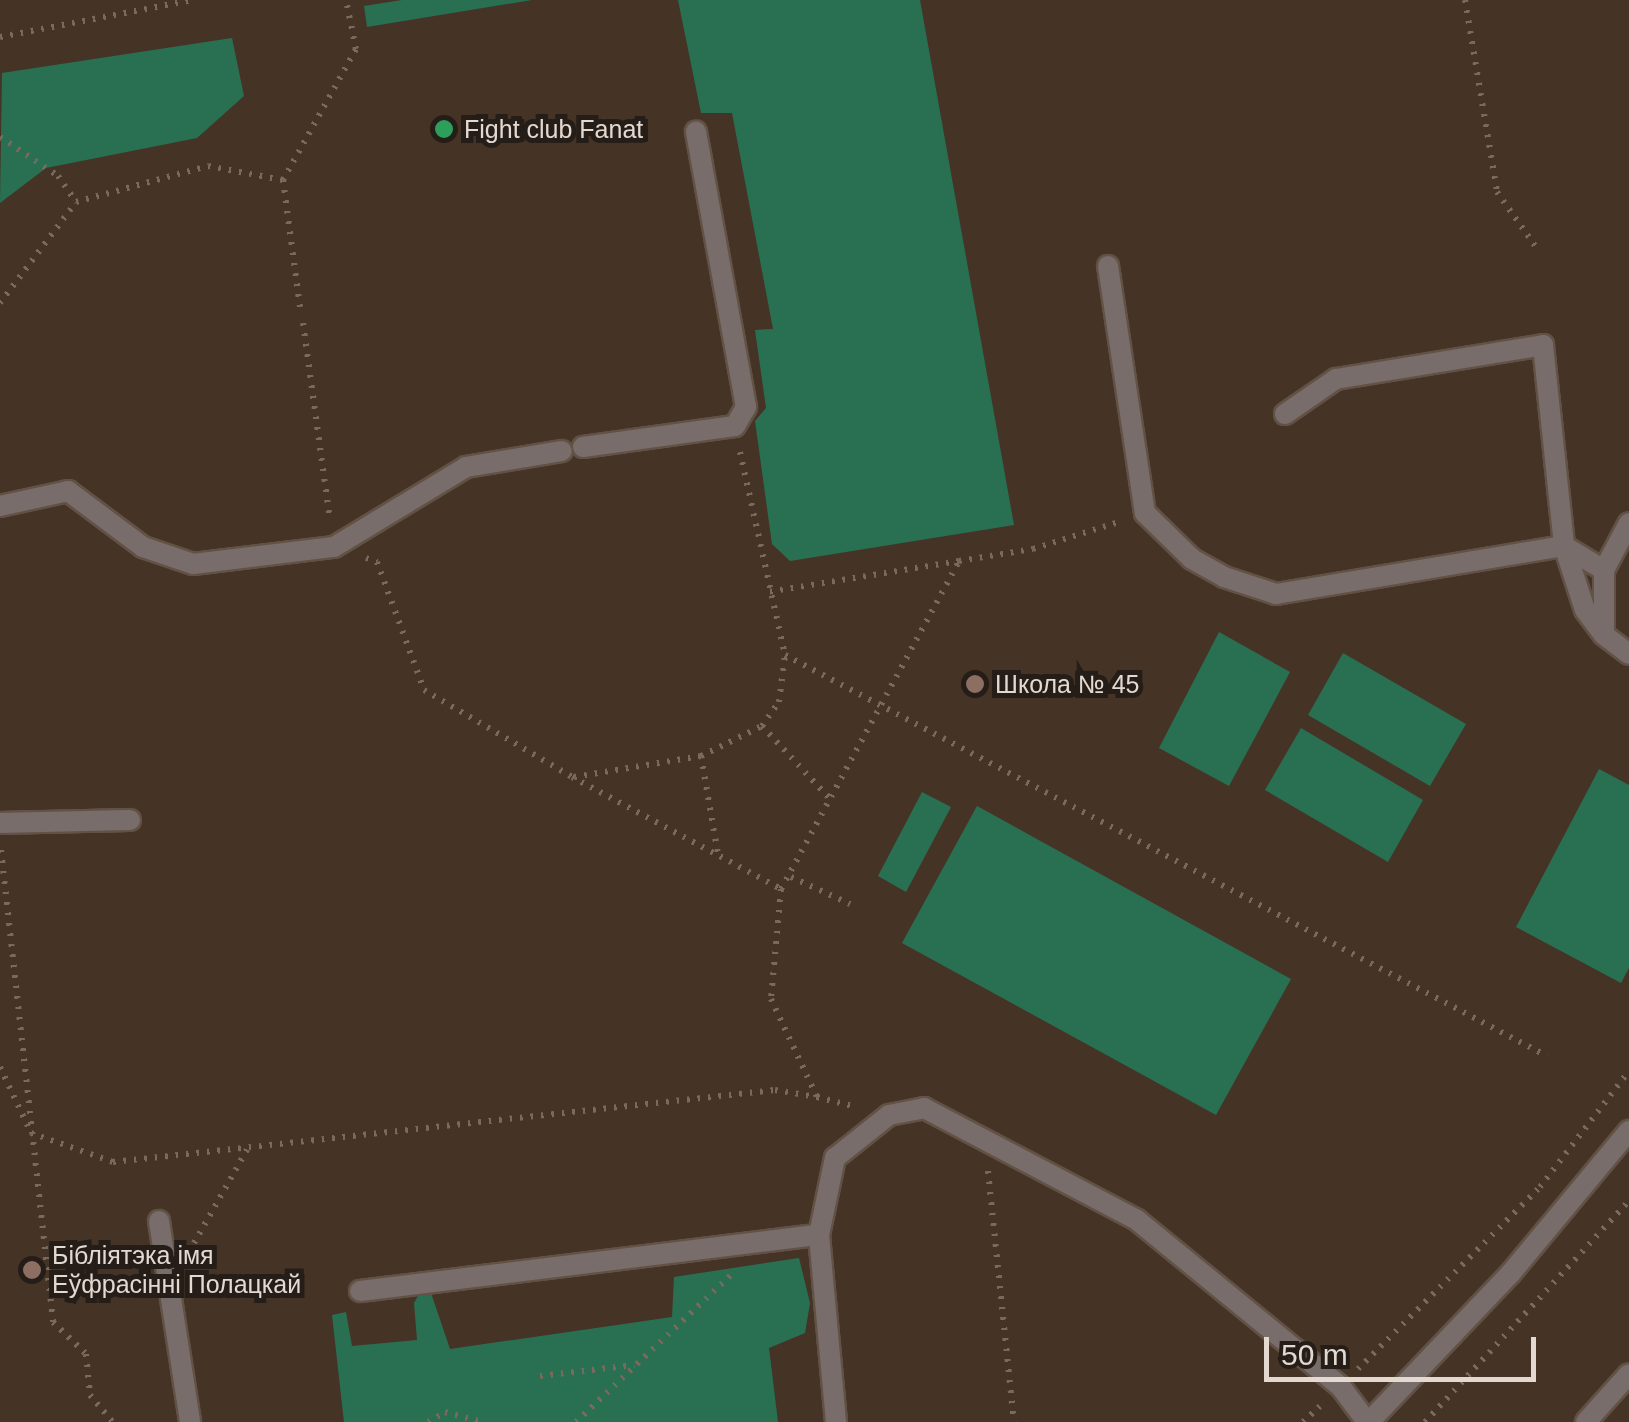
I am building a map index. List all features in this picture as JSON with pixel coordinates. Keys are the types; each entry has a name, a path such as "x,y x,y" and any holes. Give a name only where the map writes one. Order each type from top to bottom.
{"street":[{"path":"0,506 68,491 143,546 192,564 334,547 466,468 735,426 746,407 696,130"},
{"path":"1108,266 1146,514 1192,559 1224,576 1276,594 1564,546 1604,570"},
{"path":"1285,414 1336,379 1542,345 1564,546 1585,610 1604,635 1629,654"},
{"path":"1604,635 1604,570 1629,523"},
{"path":"2,823 130,820"},
{"path":"836,1422 819,1234 835,1158 889,1115 924,1108 1137,1220 1341,1387 1368,1422 1511,1273 1629,1131"},
{"path":"160,1221 190,1422"},
{"path":"360,1291 819,1234"},
{"path":"1586,1422 1629,1374"}],"path":[{"path":"0,37 192,0"},
{"path":"300,307 284,180 356,50 346,0"},
{"path":"1465,0 1498,192 1538,250"},
{"path":"0,137 58,176 76,202"},
{"path":"0,303 76,202 208,166 284,180"},
{"path":"303,323 334,547 377,562 424,690 572,777 782,890"},
{"path":"572,777 701,756 762,726 778,702 785,655 768,592 735,426"},
{"path":"768,592 1033,549 1146,514"},
{"path":"816,1097 771,1000 782,890 959,561"},
{"path":"785,655 881,709 1547,1056"},
{"path":"762,726 832,800"},
{"path":"701,756 718,855"},
{"path":"2,823 0,854 52,1322 86,1354 90,1395 113,1422"},
{"path":"791,877 850,904"},
{"path":"0,1067 31,1133 113,1162 775,1090 889,1115"},
{"path":"1302,1422 1540,1188 1629,1071"},
{"path":"194,1243 248,1148"},
{"path":"986,1155 1014,1422"},
{"path":"1425,1422 1629,1200"},
{"path":"576,1422 735,1272"},
{"path":"540,1376 635,1365"},
{"path":"428,1422 445,1412 483,1422"}],"green space":[{"path":"402,0 532,0 367,27 364,6"},
{"path":"678,0 920,0 1014,525 790,561 772,544 755,421 766,408 755,330 773,329 732,113 701,113"},
{"path":"232,38 244,96 197,138 46,168 0,203 2,73"},
{"path":"1219,632 1290,672 1229,786 1159,748"},
{"path":"1343,653 1466,724 1430,786 1308,715"},
{"path":"1301,728 1423,800 1388,862 1265,790"},
{"path":"1599,769 1629,785 1629,968 1621,983 1516,927"},
{"path":"922,792 951,807 906,892 878,876"},
{"path":"977,806 1291,979 1216,1115 902,943"},
{"path":"799,1258 810,1303 805,1333 769,1348 778,1422 344,1422 332,1315 346,1312 352,1346 417,1340 414,1303 418,1296 431,1293 450,1349 672,1317 674,1277"}],"place":[{"name":"Fight club Fanat","path":"444,129"},
{"name":"Школа № 45","path":"975,684"},
{"name":"Бібліятэка імя Еўфрасінні Полацкай","path":"32,1270"}]}
